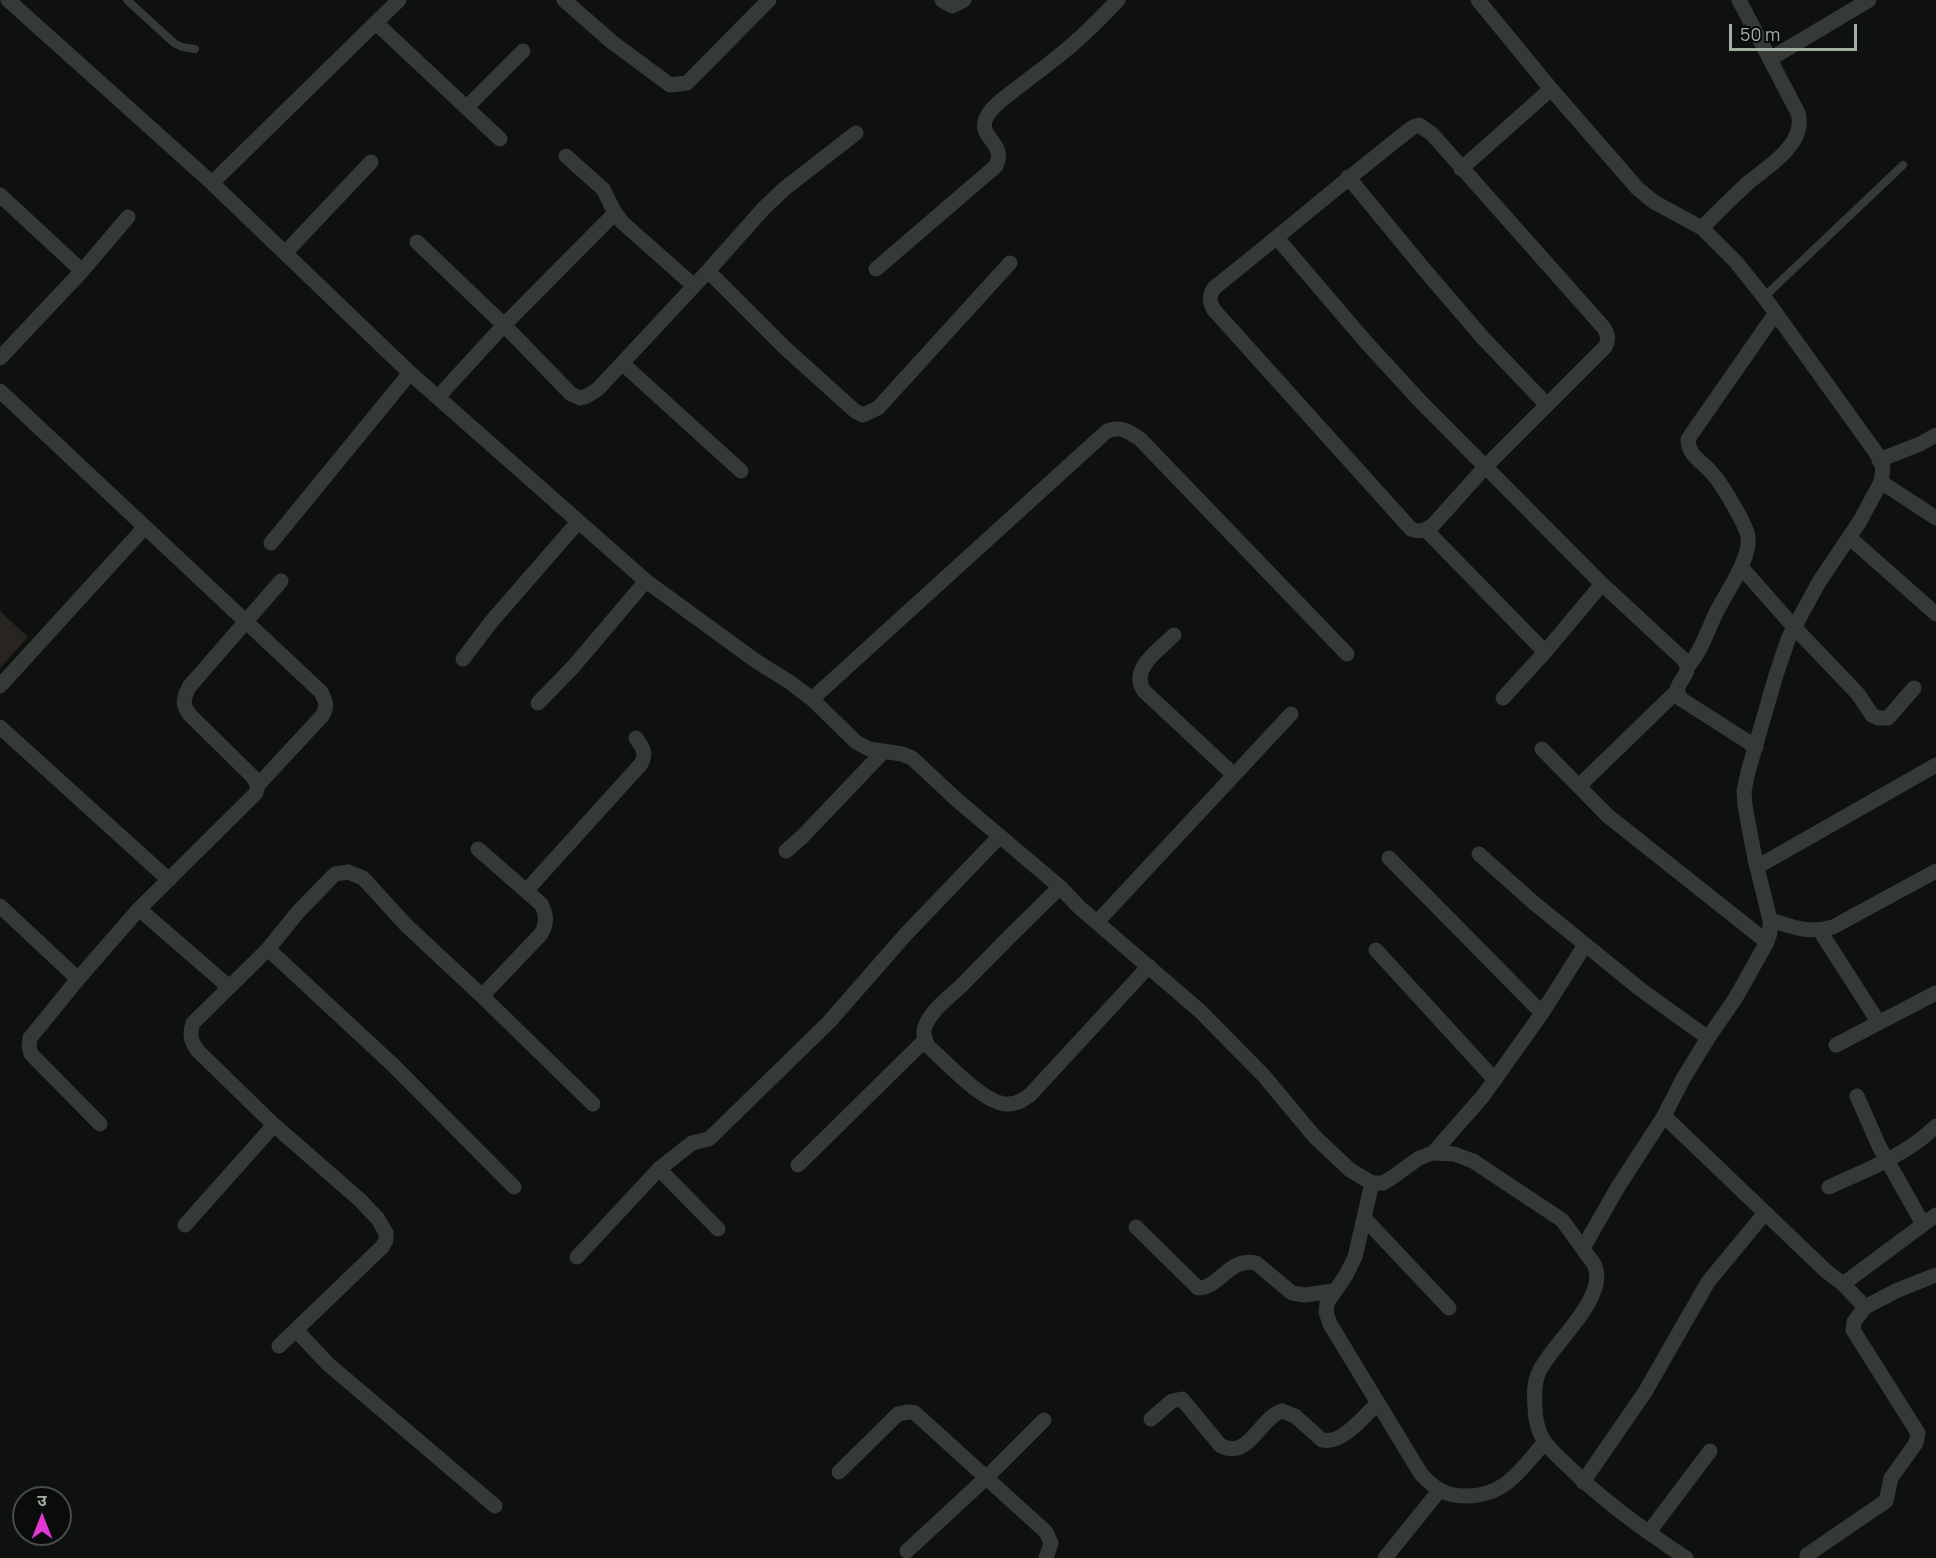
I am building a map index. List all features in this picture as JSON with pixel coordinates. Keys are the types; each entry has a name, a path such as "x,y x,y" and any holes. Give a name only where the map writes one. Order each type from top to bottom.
{"street":[{"path":"8,0 212,183 410,373 646,581 812,699 856,742 869,749 902,753 912,758 999,837 1060,887 1079,907 1200,1011 1264,1076 1314,1136 1343,1164 1372,1182 1383,1182 1419,1158 1433,1153 1462,1156 1478,1164 1563,1220 1597,1271 1596,1282 1585,1308 1540,1369 1536,1380 1535,1410 1540,1433 1545,1442 1583,1482 1686,1558"},
{"path":"212,183 399,0"},
{"path":"564,0 612,42 670,85 687,83 769,0"},
{"path":"942,0 952,6 964,0"},
{"path":"876,269 996,166 999,150 985,132 985,122 989,113 999,102 1064,52 1118,0"},
{"path":"1478,0 1638,189 1654,202 1702,228 1736,262 1764,297 1774,314 1877,454 1883,468 1881,482 1850,538 1819,582 1794,627 1776,675 1748,772 1744,791 1745,806 1770,920 1767,942 1735,999 1708,1038 1664,1116 1618,1187 1583,1248"},
{"path":"1702,228 1783,153 1793,142 1799,130 1798,113 1739,0"},
{"path":"1770,59 1869,0"},
{"path":"376,23 500,139"},
{"path":"467,107 522,51"},
{"path":"1461,169 1551,89"},
{"path":"1419,124 1432,134 1461,169 1597,319 1608,336 1608,342 1486,466 1434,524 1418,532 1411,529 1214,310 1210,302 1210,294 1214,288 1348,177 1419,124"},
{"path":"417,242 504,325 571,394 580,398 598,389 623,364 764,208 784,189 856,133"},
{"path":"566,156 603,189 615,213 623,223 693,285"},
{"path":"285,253 371,162"},
{"path":"1348,177 1483,338 1548,405"},
{"path":"0,195 82,271"},
{"path":"438,397 504,325 615,213"},
{"path":"0,358 82,271 128,217"},
{"path":"1277,238 1365,341 1421,402 1602,584 1688,666"},
{"path":"708,271 784,347 855,411 863,415 878,408 1010,263"},
{"path":"1756,747 1687,704 1681,699 1677,686 1702,646 1717,611 1741,567 1748,537 1728,497 1712,472 1692,454 1688,447 1688,440 1774,314"},
{"path":"623,364 741,471"},
{"path":"271,543 410,373"},
{"path":"0,391 321,692 327,703 326,710 314,727 258,785 256,793 250,800 139,909 30,1038 31,1054 100,1124"},
{"path":"812,699 1107,431 1116,428 1124,429 1140,439 1347,654"},
{"path":"1879,460 1920,444 1936,435"},
{"path":"1881,482 1936,518"},
{"path":"463,659 490,622 578,522"},
{"path":"0,686 145,527"},
{"path":"1426,530 1545,652"},
{"path":"1850,538 1936,614"},
{"path":"1741,567 1858,694 1872,715 1878,718 1888,718 1914,687"},
{"path":"258,785 252,776 190,715 183,701 189,687 281,581"},
{"path":"538,703 573,667 646,581"},
{"path":"1503,698 1602,584"},
{"path":"1174,635 1144,665 1140,672 1139,684 1233,774"},
{"path":"1579,786 1677,691"},
{"path":"1098,921 1291,714"},
{"path":"0,727 169,879"},
{"path":"526,891 641,764 645,757 636,738"},
{"path":"1542,749 1608,816 1767,942"},
{"path":"786,851 883,752"},
{"path":"1757,867 1936,765"},
{"path":"577,1257 659,1170 692,1143 709,1139 829,1022 906,934 999,837"},
{"path":"478,849 545,911 545,927 482,996"},
{"path":"1479,854 1585,945 1640,989 1708,1038"},
{"path":"1389,858 1542,1013"},
{"path":"1770,920 1809,931 1820,931 1833,927 1936,871"},
{"path":"279,1347 382,1247 386,1240 386,1233 378,1219 360,1200 274,1125 198,1051 193,1044 191,1030 194,1023 268,949 328,879 335,874 348,872 363,878 406,925 593,1104"},
{"path":"1060,887 934,1013 926,1024 924,1034 928,1046 983,1096 1007,1105 1020,1102 1030,1095 1149,966"},
{"path":"0,906 78,979"},
{"path":"139,909 229,987"},
{"path":"1820,931 1879,1023"},
{"path":"1433,1153 1495,1080 1542,1013 1585,945"},
{"path":"268,949 393,1065 514,1187"},
{"path":"1376,950 1495,1080"},
{"path":"1836,1046 1936,993"},
{"path":"798,1165 925,1040"},
{"path":"1843,1284 1930,1219 1887,1160 1857,1096"},
{"path":"1664,1116 1865,1307"},
{"path":"185,1225 274,1125"},
{"path":"1829,1187 1917,1143 1936,1126"},
{"path":"659,1170 718,1229"},
{"path":"1372,1182 1355,1257 1326,1308 1329,1324 1421,1474 1439,1491 1458,1496 1489,1494 1501,1489 1545,1442"},
{"path":"1583,1482 1645,1392 1708,1282 1765,1213"},
{"path":"1364,1218 1449,1308"},
{"path":"1136,1227 1198,1288 1206,1287 1239,1263 1250,1262 1256,1263 1292,1293 1305,1295 1334,1291"},
{"path":"1806,1557 1886,1501 1894,1471 1914,1447 1918,1438 1915,1429 1853,1330 1854,1322 1865,1307 1918,1281 1936,1275"},
{"path":"296,1330 328,1364 495,1506"},
{"path":"1151,1419 1173,1401 1182,1399 1220,1445 1232,1450 1246,1444 1274,1415 1282,1411 1295,1416 1322,1440 1338,1439 1378,1403"},
{"path":"839,1473 898,1414 909,1412 921,1417 1050,1537 1051,1543 1046,1558"},
{"path":"907,1551 986,1478 1044,1420"},
{"path":"1649,1532 1710,1451"},
{"path":"1389,1557 1439,1491"}],"lane":[{"path":"127,0 174,43 195,49"},
{"path":"1764,297 1903,165"}],"shaded area":[{"path":"0,611 28,637 0,668"}]}
